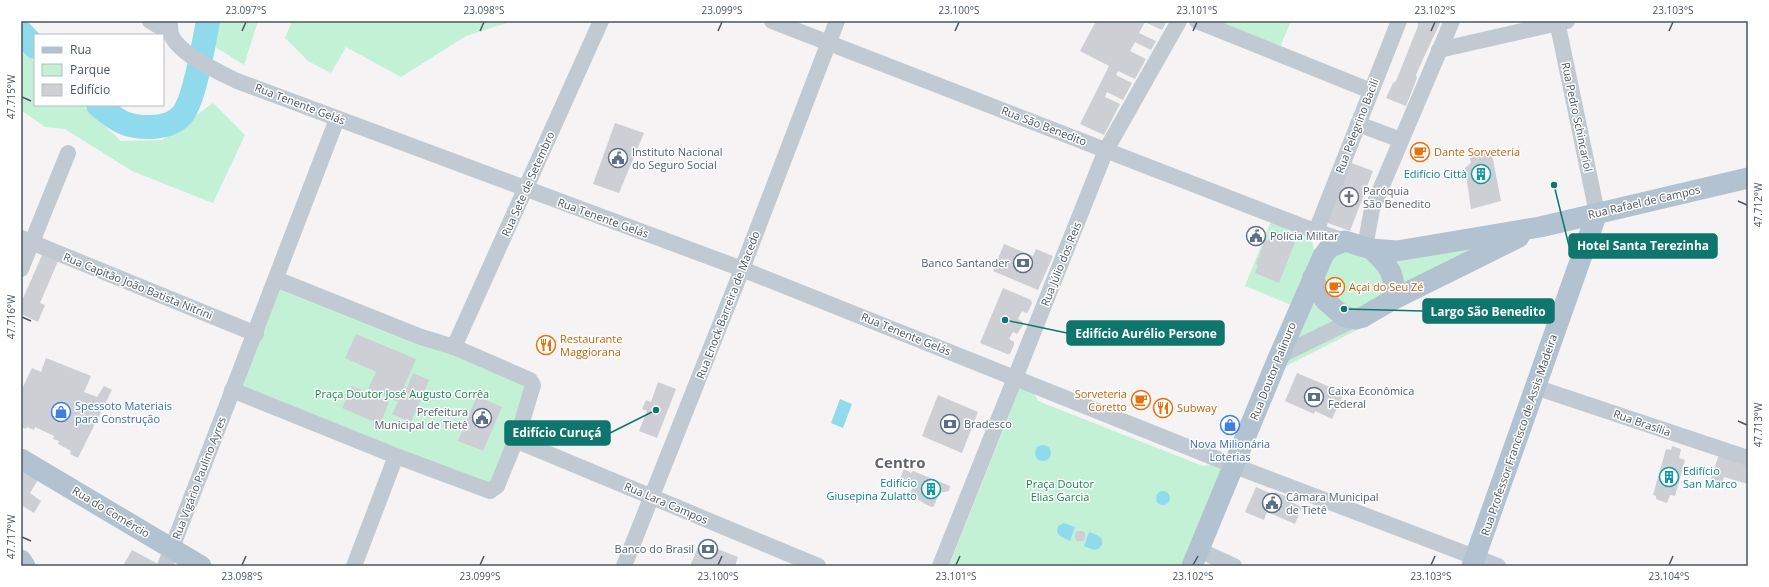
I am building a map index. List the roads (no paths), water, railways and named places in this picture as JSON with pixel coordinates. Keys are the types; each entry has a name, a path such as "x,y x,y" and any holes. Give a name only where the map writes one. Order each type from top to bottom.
{"main road":[{"name":"Rua Rafael de Campos","path":"1540,227 1748,178"},
{"name":"Rua Professor Francisco de Assis Madeira","path":"1474,561 1597,213"},
{"path":"1540,227 1392,300 1363,317 1354,319 1343,316 1326,301 1319,292 1313,277 1323,256 1329,248 1345,241 1368,248 1397,251 1540,227"},
{"path":"1368,248 1383,260 1394,280 1395,288 1392,300"},
{"name":"Rua Doutor Palinuro","path":"1235,466 1279,356 1313,277"},
{"name":"Rua do Comércio","path":"21,460 169,557 200,566"},
{"path":"1195,558 1235,466"},
{"path":"21,560 25,566"}],"street":[{"name":"Rua Tenente Gelás","path":"150,21 170,27 175,41 193,56 213,69 237,80 337,119 742,269 1015,378"},
{"name":"Rua Sete de Setembro","path":"454,347 601,21"},
{"name":"Rua São Benedito","path":"772,21 1345,241"},
{"name":"Rua Enock Barreira de Macedo","path":"624,566 742,269 837,21"},
{"name":"Rua Júlio dos Reis","path":"1015,378 1106,150 1179,21"},
{"path":"1197,21 1371,91"},
{"name":"Rua Pelegrino Bacili","path":"1316,231 1398,21"},
{"path":"1368,248 1372,209 1452,21"},
{"path":"1439,50 1561,22"},
{"name":"Rua Pedro Schincariol","path":"1561,22 1597,213"},
{"path":"276,279 421,337 454,347 530,380 533,385 515,440 497,486 490,491 396,456 232,390 256,334 276,279 337,119"},
{"path":"1358,124 1401,140"},
{"path":"21,269 26,241 68,153"},
{"path":"1316,231 1323,256"},
{"name":"Rua Capitão João Batista Nitrini","path":"26,241 256,334"},
{"path":"1279,356 1354,319"},
{"path":"940,566 1015,378 1474,561 1498,566"},
{"name":"Rua Brasília","path":"1535,387 1748,458"},
{"name":"Rua Vigário Paulino Ayres","path":"169,557 232,390"},
{"name":"Rua Lara Campos","path":"515,440 818,566"},
{"path":"354,566 396,456"},
{"path":"1195,558 1234,566"}],"water":[{"path":"840,399 852,404 843,428 831,423"},
{"path":"1043,445 1049,447 1051,453 1049,459 1043,461 1037,459 1035,453 1037,447"},
{"path":"1163,491 1168,493 1170,498 1168,503 1163,505 1158,503 1156,498 1158,493"},
{"path":"1064,523 1075,527 1070,541 1060,536 1057,532 1058,526"},
{"path":"1089,532 1101,538 1102,545 1098,549 1094,550 1084,546"}],"waterway":[{"path":"99,106 117,119 129,125 143,127 161,126 179,118 187,107 195,84 208,21"},
{"path":"21,32 34,46"}],"place":[{"name":"Dante Sorveteria","path":"1420,152"},
{"name":"Instituto Nacional do Seguro Social","path":"618,158"},
{"name":"Edifício Città","path":"1481,174"},
{"name":"Hotel Santa Terezinha","path":"1554,185"},
{"name":"Paróquia São Benedito","path":"1349,197"},
{"name":"Polícia Militar","path":"1256,236"},
{"name":"Banco Santander","path":"1023,263"},
{"name":"Açai do Seu Zé","path":"1335,287"},
{"name":"Largo São Benedito","path":"1344,309"},
{"name":"Edifício Aurélio Persone","path":"1005,320"},
{"name":"Restaurante Maggiorana","path":"546,345"},
{"name":"Caixa Econômica Federal","path":"1314,397"},
{"name":"Sorveteria Coretto","path":"1141,400"},
{"name":"Subway","path":"1163,408"},
{"name":"Edifício Curuçá","path":"656,410"},
{"name":"Spessoto Materiais para Construção","path":"61,412"},
{"name":"Prefeitura Municipal de Tietê","path":"482,418"},
{"name":"Bradesco","path":"950,424"},
{"name":"Nova Milionária Loterias","path":"1230,425"},
{"name":"Edifício San Marco","path":"1669,477"},
{"name":"Edifício Giusepina Zulatto","path":"931,489"},
{"name":"Câmara Municipal de Tietê","path":"1272,503"},
{"name":"Banco do Brasil","path":"708,549"}],"district":[{"name":"Centro","path":"900,463"}],"park label":[{"name":"Praça Doutor José Augusto Corrêa","path":"402,394"},
{"name":"Praça Doutor Elias Garcia","path":"1060,490"}]}
